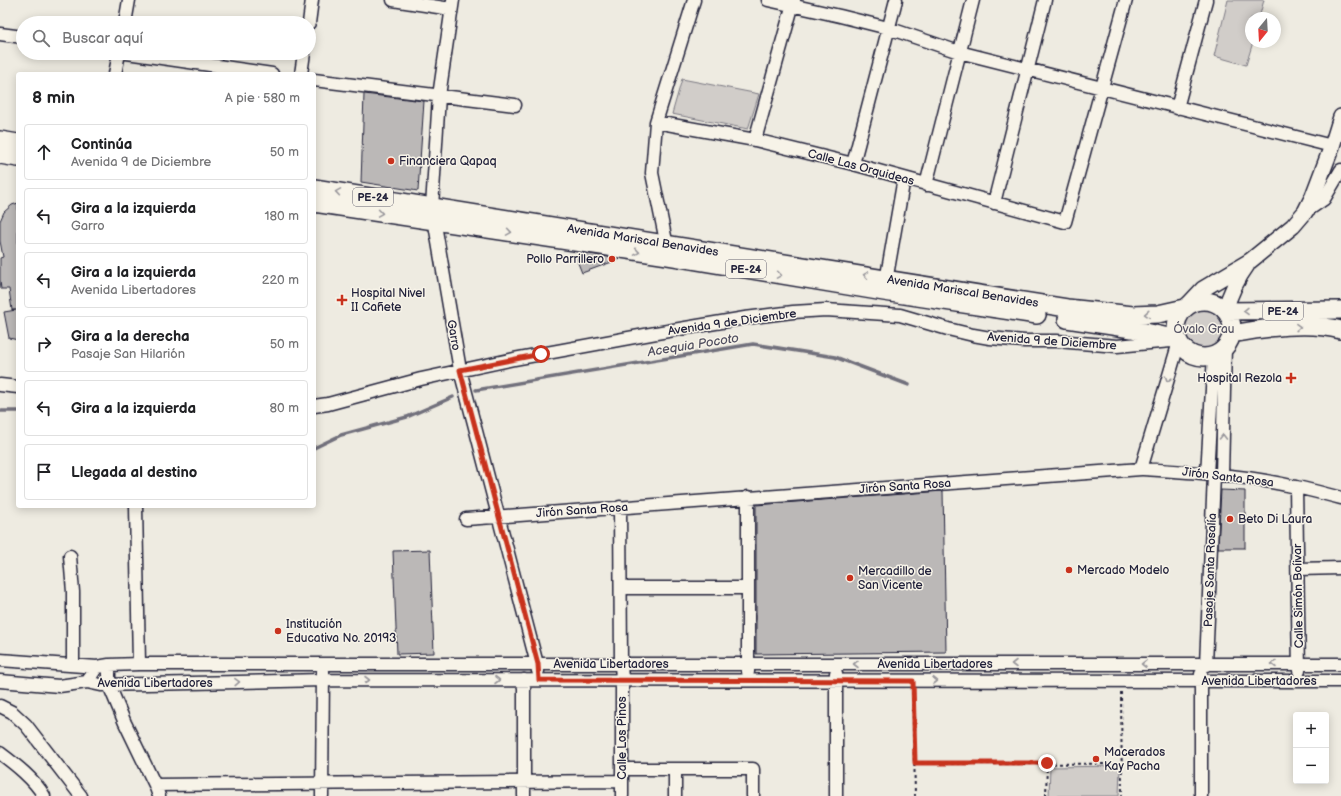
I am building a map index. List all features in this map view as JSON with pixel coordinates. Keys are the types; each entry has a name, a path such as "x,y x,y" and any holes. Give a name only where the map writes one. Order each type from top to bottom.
{"highway":[{"path":"0,140 16,143"},
{"path":"0,155 16,158"},
{"name":"Avenida Mariscal Benavides","path":"316,188 433,214"},
{"name":"Avenida Mariscal Benavides","path":"316,203 433,214 667,250 885,285 1125,328 1179,341"},
{"name":"Avenida Mariscal Benavides","path":"885,285 1132,315 1158,314 1186,307"},
{"path":"1206,301 1213,303 1225,311 1232,326 1224,345 1206,356 1194,355 1184,348 1179,341 1176,328 1177,320 1186,307 1198,302 1206,301"},
{"name":"PE-24","path":"1225,311 1341,310"},
{"name":"PE-24","path":"1224,345 1268,328 1302,326 1330,327 1341,330"}],"main road":[{"path":"1186,307 1203,289 1250,261 1293,226 1305,212 1313,196 1332,146 1341,117"},
{"path":"1225,311 1230,293 1250,261"}],"street":[{"path":"125,16 128,0"},
{"path":"310,16 312,0"},
{"path":"393,0 452,4"},
{"path":"667,250 652,173 656,122 694,0"},
{"path":"768,0 793,3 888,28 959,52 1332,146"},
{"path":"853,164 896,0"},
{"path":"926,184 973,0"},
{"path":"994,203 1045,0"},
{"path":"1102,88 1126,0"},
{"path":"1177,108 1206,0"},
{"path":"755,140 793,3"},
{"name":"Garro","path":"452,4 439,96 433,214 460,370 538,664 539,680"},
{"path":"0,34 16,36"},
{"path":"116,72 118,60"},
{"path":"175,60 258,72"},
{"path":"301,72 303,60"},
{"path":"316,80 515,105"},
{"name":"Calle Las Orquideas","path":"656,122 755,140 853,164 1065,222 1102,88"},
{"path":"1305,212 1324,199 1341,170"},
{"path":"885,285 904,178"},
{"name":"Avenida 9 de Diciembre","path":"316,406 328,404 421,379 520,358 693,326 793,312 826,310 900,315 948,329 996,339 1117,346 1179,341"},
{"path":"1140,469 1179,341"},
{"name":"Pasaje Santa Rosalía","path":"1201,796 1200,681 1203,664 1214,475 1224,345"},
{"path":"0,385 16,387"},
{"name":"Jirón Santa Rosa","path":"466,519 1140,469 1214,475 1296,486 1341,498"},
{"name":"Calle Simón Boíivar","path":"1296,486 1300,681"},
{"path":"748,497 748,680"},
{"name":"Calle Los Pinos","path":"620,507 622,588 622,796"},
{"path":"136,508 140,664"},
{"path":"70,556 73,592 73,665"},
{"path":"1298,569 1341,568"},
{"path":"622,588 748,588"},
{"path":"0,660 103,666 124,723 157,791 322,790 524,782 623,775 674,769 753,769 753,796"},
{"name":"Avenida Libertadores","path":"1341,664 140,664 103,666 87,682 101,686 323,680 1341,681"},
{"path":"322,790 323,664"},
{"path":"836,664 836,796"},
{"path":"0,680 35,685 59,686 87,682"},
{"path":"524,680 524,796"},
{"path":"0,706 12,712 26,725 81,796"},
{"path":"0,753 14,764 41,791 44,796"},
{"path":"674,769 675,796"}],"path":[{"path":"913,681 915,796"},
{"path":"1121,681 1123,764 1122,796"},
{"path":"915,763 1123,764"},
{"path":"1046,796 1047,763"}],"green space":[{"path":"1228,0 1264,0 1261,12 1245,12 1245,48 1251,48 1246,65 1214,56"},
{"path":"682,79 759,94 748,129 672,114"},
{"name":"Óvalo Grau","path":"1204,305 1213,307 1221,312 1226,320 1228,329 1226,338 1221,346 1213,351 1204,353 1195,351 1187,346 1182,338 1180,329 1182,320 1187,312 1195,307"},
{"path":"1120,766 1119,796 1049,796 1050,767"}],"building":[{"name":"Financiera Qapaq","path":"364,94 424,101 418,191 361,182"},
{"path":"16,204 16,310 12,310 9,289 1,289 0,280 0,258 3,257 0,241 0,221 4,212"},
{"path":"584,253 620,259 582,273 576,258"},
{"path":"16,310 16,340 9,338 4,312"},
{"name":"Beto Di Laura","path":"1221,490 1245,491 1245,548 1218,548"},
{"name":"Mercadillo de San Vicente","path":"943,491 946,652 756,654 756,505"},
{"path":"430,550 434,653 397,654 393,551"}],"waterway":[{"name":"Acequia Pocoto","path":"476,390 753,344 835,357 909,385"},
{"name":"Acequia Pocoto","path":"316,447 341,435 407,417 453,397"},
{"name":"Acequia Pocoto","path":"0,411 16,411"}],"place":[{"name":"Financiera Qapaq","path":"391,161"},
{"name":"Pollo Parrillero","path":"612,259"},
{"name":"Hospital Nivel II Cañete","path":"342,300"},
{"name":"Hospital Rezola","path":"1291,378"},
{"name":"Beto Di Laura","path":"1230,519"},
{"name":"Mercado Modelo","path":"1069,570"},
{"name":"Mercadillo de San Vicente","path":"850,578"},
{"name":"Institución Educativa No. 20193","path":"278,631"},
{"name":"Macerados Kay Pacha","path":"1096,759"}],"route":[{"path":"541,354 460,370 538,664 539,680 913,681 915,763 1047,763"}]}
